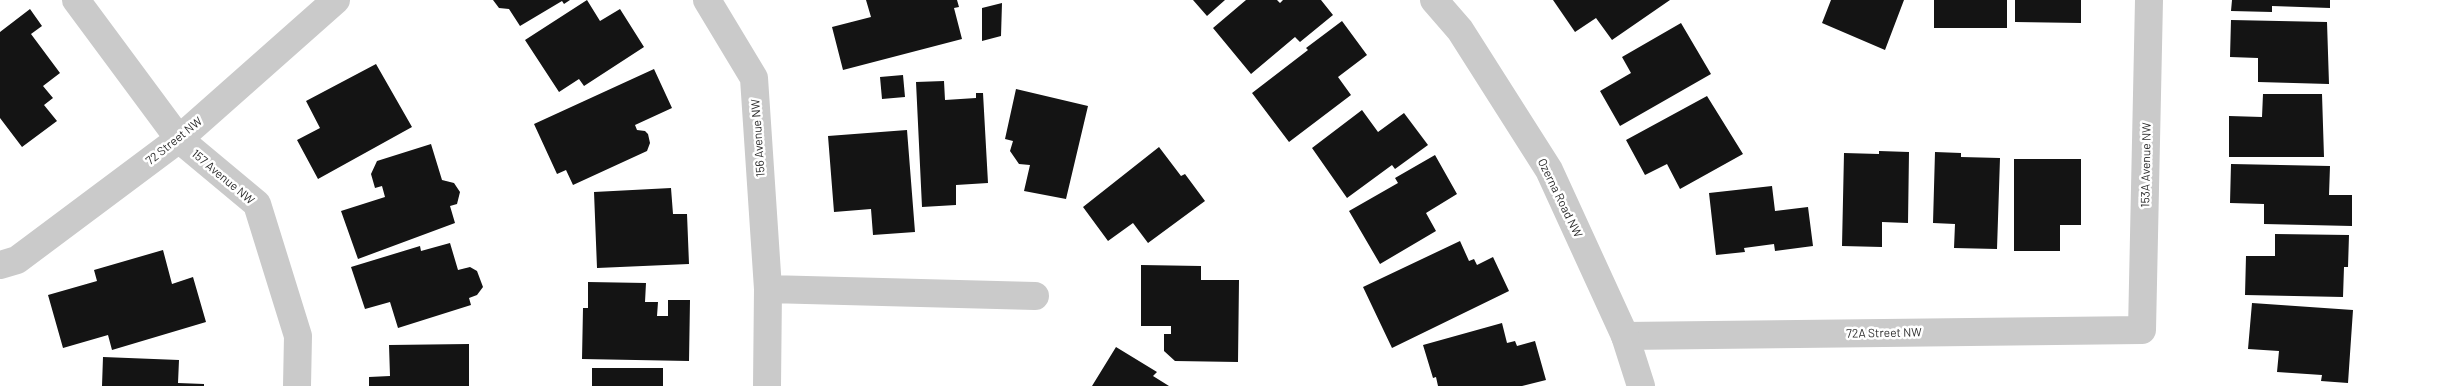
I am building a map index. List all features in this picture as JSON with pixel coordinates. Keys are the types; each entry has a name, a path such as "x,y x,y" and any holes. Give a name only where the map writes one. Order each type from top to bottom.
{"street":[{"name":"157 Avenue NW","path":"76,0 179,139 257,204 298,336 297,386"},
{"name":"72 Street NW","path":"0,265 17,260 179,139 336,0"},
{"name":"156 Avenue NW","path":"707,0 754,78 768,289 767,386"},
{"name":"Ozerna Road NW","path":"1434,0 1460,30 1549,170 1625,336 1641,386"},
{"name":"153A Avenue NW","path":"2142,330 2149,0"},
{"path":"768,289 1035,296"},
{"name":"72A Street NW","path":"1625,336 2142,330"}],"building":[{"path":"493,0 570,0 564,4 562,1 520,26 509,9 499,8"},
{"path":"587,0 600,21 620,9 644,47 584,86 579,79 559,92 525,40"},
{"path":"866,0 957,0 959,7 954,8 962,39 843,70 832,27 871,17"},
{"path":"1193,0 1225,0 1207,16"},
{"path":"1246,0 1277,0 1280,3 1283,0 1321,0 1333,15 1300,42 1295,37 1251,74 1213,28"},
{"path":"1553,0 1670,0 1612,40 1596,18 1575,32"},
{"path":"1831,0 1904,0 1885,50 1822,23"},
{"path":"1934,0 2007,0 2007,28 1934,28"},
{"path":"2015,0 2081,0 2081,23 2015,22"},
{"path":"2232,0 2330,0 2330,8 2272,6 2272,12 2231,11"},
{"path":"1002,3 1001,36 982,41 982,8"},
{"path":"30,9 42,26 31,34 60,73 43,86 53,98 44,105 57,121 22,147 0,118 0,32"},
{"path":"2231,20 2327,22 2329,84 2258,82 2258,58 2230,57"},
{"path":"1342,21 1367,55 1338,77 1351,95 1289,142 1252,93"},
{"path":"1681,23 1711,74 1620,126 1600,91 1631,73 1622,57"},
{"path":"376,64 412,127 318,179 297,140 320,128 306,101"},
{"path":"654,69 672,108 635,125 637,130 645,131 648,134 650,143 647,151 573,185 566,170 557,174 534,124"},
{"path":"903,75 905,97 882,99 880,77"},
{"path":"944,81 945,100 976,98 976,93 983,93 988,183 956,185 956,205 922,207 916,82"},
{"path":"1016,89 1088,106 1066,199 1024,191 1030,165 1019,164 1010,151 1013,141 1005,139"},
{"path":"2263,94 2322,94 2324,157 2229,157 2229,116 2262,117"},
{"path":"1707,96 1743,154 1680,189 1667,164 1645,175 1626,140"},
{"path":"1362,110 1378,132 1404,113 1428,145 1395,169 1392,165 1347,198 1312,148"},
{"path":"907,130 915,232 873,235 871,209 834,212 828,136"},
{"path":"431,144 442,180 454,183 460,192 457,204 450,206 455,223 358,259 341,211 385,197 382,186 375,188 371,174 377,161"},
{"path":"1159,147 1181,176 1185,174 1205,201 1148,243 1133,223 1108,241 1083,207"},
{"path":"1879,151 1909,152 1908,223 1882,222 1882,247 1842,246 1844,153 1879,154"},
{"path":"1935,152 1961,153 1961,157 2000,158 1997,249 1954,248 1955,224 1933,223"},
{"path":"1435,155 1457,194 1426,213 1436,231 1380,264 1349,211 1398,183 1395,178"},
{"path":"2014,159 2081,159 2081,225 2060,225 2060,251 2014,251"},
{"path":"2231,164 2330,166 2329,195 2352,195 2352,226 2264,224 2264,204 2230,203"},
{"path":"1772,186 1775,211 1808,207 1813,246 1775,251 1774,244 1744,248 1745,252 1716,255 1709,193"},
{"path":"671,188 673,214 687,214 689,264 597,268 594,192"},
{"path":"2275,234 2349,235 2348,267 2344,267 2343,297 2245,295 2246,256 2275,256"},
{"path":"1460,241 1469,261 1474,259 1477,265 1493,257 1509,291 1392,348 1363,287"},
{"path":"450,243 458,270 470,267 477,271 483,287 477,295 469,298 471,305 398,328 390,302 365,309 351,267 420,246 421,251"},
{"path":"163,250 172,284 193,277 206,322 112,350 108,335 63,348 48,295 97,281 94,270"},
{"path":"1141,265 1201,266 1201,280 1239,280 1238,362 1175,361 1164,351 1164,334 1171,334 1171,326 1141,326"},
{"path":"588,282 646,283 645,302 658,302 657,316 668,316 668,300 690,300 689,361 582,359 583,308 588,308"},
{"path":"2252,303 2353,310 2348,383 2321,381 2322,375 2277,372 2279,351 2248,349"},
{"path":"1502,323 1507,343 1515,341 1517,346 1535,341 1546,380 1522,386 1438,386 1436,377 1433,378 1423,345"},
{"path":"469,344 469,386 369,386 369,377 390,376 389,345"},
{"path":"1116,347 1157,372 1153,376 1169,386 1092,386"},
{"path":"103,357 179,360 178,383 204,384 204,386 102,386"},
{"path":"592,368 663,368 663,386 592,386"}]}
